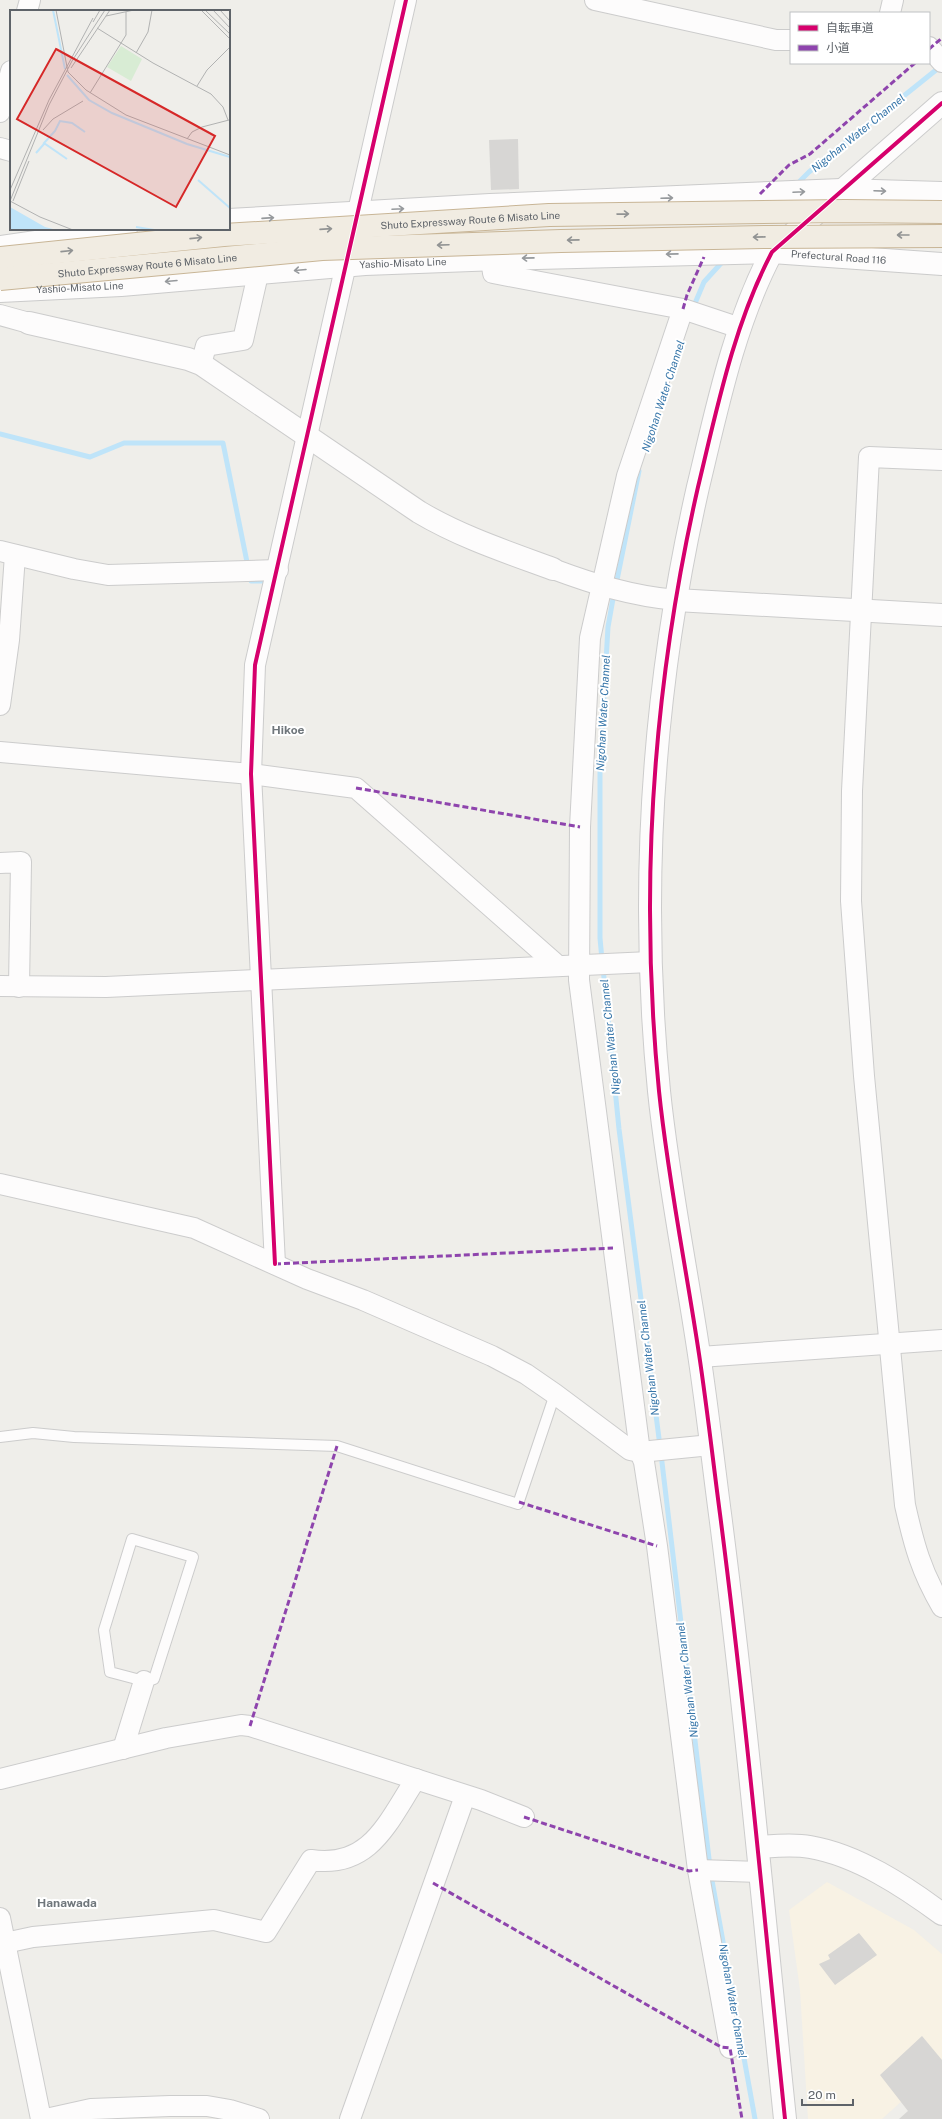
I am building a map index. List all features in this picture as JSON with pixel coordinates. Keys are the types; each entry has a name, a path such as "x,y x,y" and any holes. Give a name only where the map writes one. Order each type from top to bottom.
{"highway":[{"name":"Shuto Expressway Route 6 Misato Line","path":"0,258 224,235 549,215 845,211 942,212"},
{"name":"Shuto Expressway Route 6 Misato Line","path":"2,289 322,249 561,240 800,236 942,236"}],"street":[{"path":"27,10 30,0"},
{"path":"274,1264 251,774 255,665 308,438 406,0"},
{"path":"595,0 626,3 776,40 790,40"},
{"path":"890,12 893,0"},
{"path":"0,112 10,75"},
{"path":"785,2119 758,1847 732,1612 700,1357 660,1093 650,962 650,838 655,758 676,600 688,532 706,456 740,328 761,273 772,252 942,103"},
{"path":"0,148 10,151"},
{"path":"201,364 206,346 243,340 253,274 241,271 237,266 230,219 490,205 841,190 942,193"},
{"path":"490,205 502,210 509,216 511,245 506,253 494,259 493,273 683,309 740,328"},
{"path":"0,247 118,230"},
{"path":"0,242 30,243"},
{"name":"Prefectural Road 116","path":"711,254 772,252 942,264"},
{"name":"Yashio-Misato Line","path":"2,289 253,274 346,266 494,259 711,254"},
{"path":"683,309 627,476 590,638 580,828 579,965 600,1149 640,1452 644,1462 656,1546 698,1870 730,2048"},
{"path":"0,315 188,359 201,364 308,438 444,527 602,587 639,595 676,600 942,615"},
{"path":"942,460 869,458 852,790 851,901 864,1076 905,1505 916,1553 928,1583 942,1607"},
{"path":"0,705 9,640 7,553 74,570 108,575 278,570"},
{"path":"0,752 251,774 356,788 557,965"},
{"path":"0,863 21,862 9,986 106,987 557,965 650,962"},
{"path":"0,1184 194,1228 307,1279 470,1346 526,1374 630,1450 640,1452 711,1445"},
{"path":"700,1357 942,1340"},
{"path":"123,1749 144,1681"},
{"path":"0,1779 56,1763 166,1738 241,1725 250,1726 416,1779 524,1817"},
{"path":"5,1943 33,1937 214,1920 266,1932 311,1860 333,1861 362,1852 376,1839 416,1779"},
{"path":"350,2119 465,1796"},
{"path":"758,1847 809,1847 830,1852 859,1863 924,1901 942,1914"},
{"path":"698,1870 760,1872"},
{"path":"0,1918 41,2119"},
{"path":"46,2119 91,2109 122,2113 207,2106 230,2110 259,2119"}],"lane":[{"path":"0,1437 33,1433 74,1437 337,1446 518,1504 555,1394"},
{"path":"132,1539 193,1557 154,1679 144,1681 110,1672 104,1630 132,1539"}],"shaded area":[{"path":"827,1882 914,1930 942,1954 942,2065 882,2119 808,2119 800,1990 789,1910"}],"building":[{"path":"518,139 519,189 491,190 489,140"},
{"path":"859,1933 877,1955 835,1985 819,1964 830,1959 828,1955"},
{"path":"922,2036 942,2060 942,2119 899,2119 908,2111 880,2075"}],"waterway":[{"name":"Nigohan Water Channel","path":"796,185 809,172 941,66"},
{"name":"Nigohan Water Channel","path":"693,308 704,282 724,260"},
{"path":"0,434 90,457 124,443 223,443 248,567"},
{"name":"Nigohan Water Channel","path":"616,585 639,471"},
{"path":"250,575 251,581 267,581 268,583"},
{"name":"Nigohan Water Channel","path":"602,960 600,938 600,765 608,627 614,593"},
{"name":"Nigohan Water Channel","path":"603,968 619,1129 660,1446"},
{"name":"Nigohan Water Channel","path":"661,1454 710,1867"},
{"name":"Nigohan Water Channel","path":"711,1875 755,2119"}],"marked path":[{"path":"930,48 942,38"},
{"path":"760,194 789,165 810,154 914,64"},
{"path":"683,309 687,295 704,257"},
{"path":"356,788 580,827"},
{"path":"275,1264 613,1248"},
{"path":"250,1726 337,1446"},
{"path":"519,1502 657,1546"},
{"path":"524,1817 689,1871 698,1870"},
{"path":"433,1883 721,2047 730,2048 742,2119"}],"cycle path":[{"path":"275,1264 251,774 255,665 406,0"},
{"path":"785,2119 729,1589 702,1374 672,1190 659,1091 653,1015 650,939 654,788 670,636 683,562 698,487 720,397 747,308 772,252 942,103"}],"district":[{"name":"Hikoe","path":"288,730"},
{"name":"Hanawada","path":"67,1903"}]}
